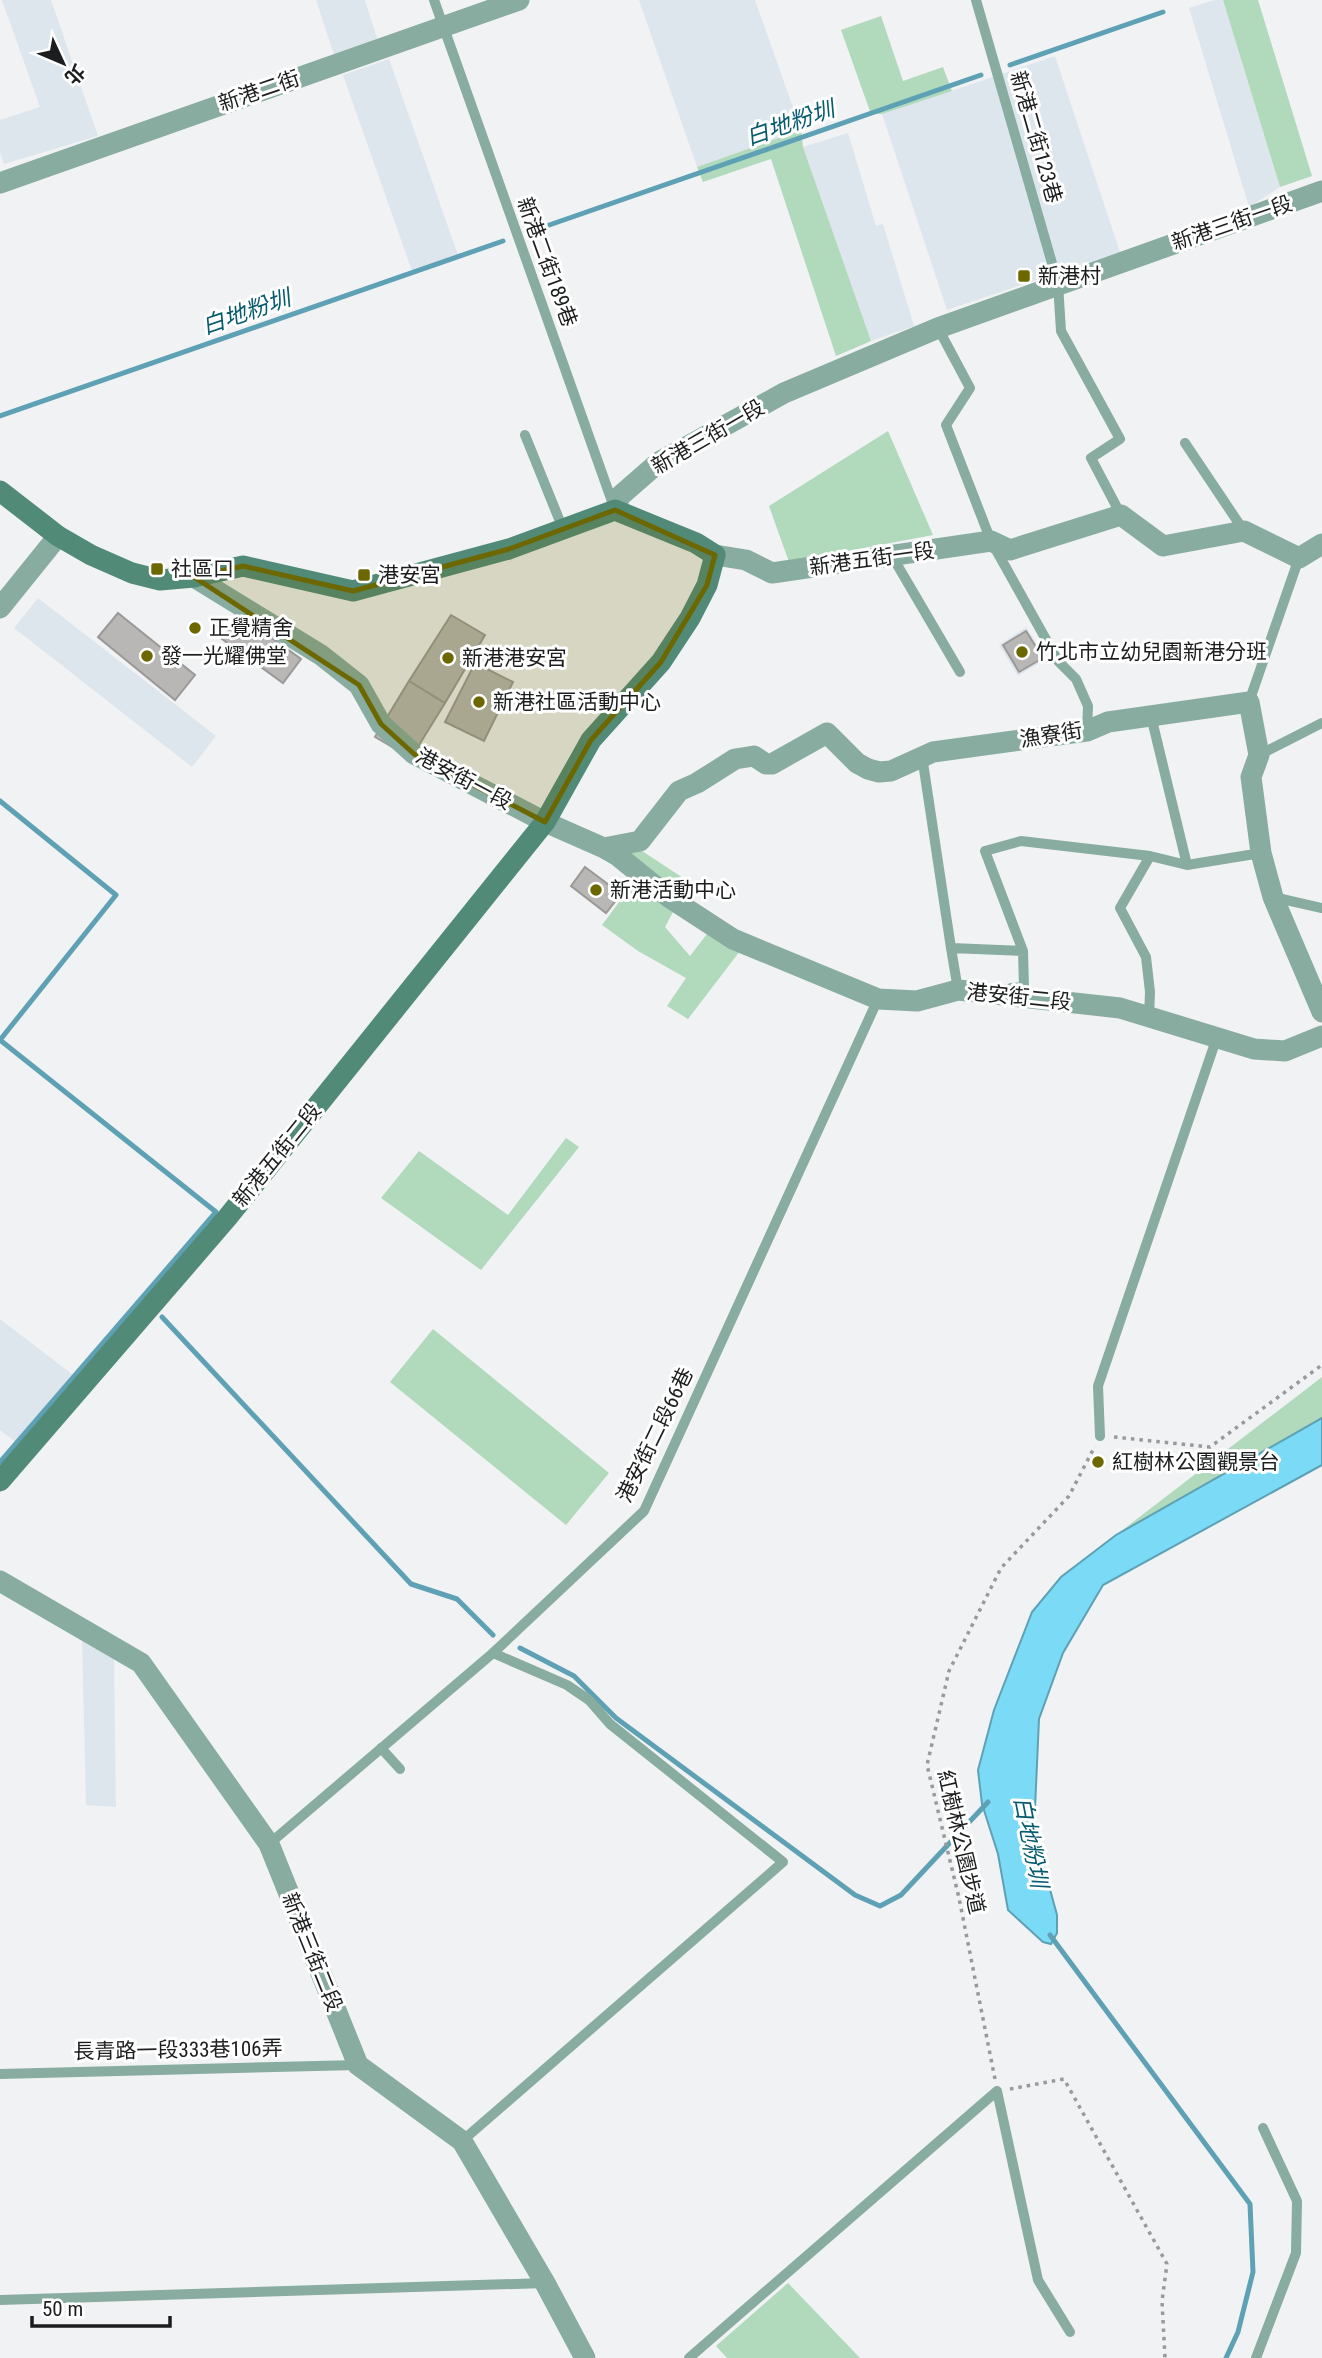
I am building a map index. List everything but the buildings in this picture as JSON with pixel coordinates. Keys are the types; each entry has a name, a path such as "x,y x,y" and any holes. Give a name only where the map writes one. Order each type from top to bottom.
{"street":[{"name":"新港二街","path":"0,183 519,0"},
{"name":"新港三街一段","path":"615,510 620,496 659,462 785,393 938,328 1322,191"},
{"path":"0,491 58,536 91,555 132,573 160,580 194,577 243,566 353,591 509,549 615,510 696,543 715,555 707,585 690,618 661,662 591,740 545,822"},
{"path":"1121,515 1163,546 1244,531 1299,558 1322,544"},
{"name":"新港五街一段","path":"715,555 746,560 772,573 990,541 1010,550 1121,515"},
{"path":"0,608 58,536"},
{"name":"港安街一段","path":"194,577 321,655 359,685 381,724 414,754 545,822"},
{"path":"1249,702 1259,755 1251,777 1261,853 1273,897 1320,1005"},
{"name":"漁寮街","path":"604,848 640,841 679,791 742,757 754,756 766,764 772,764 827,733 857,763 868,769 891,771 933,752 1087,731 1108,722 1249,702"},
{"name":"港安街二段","path":"545,822 618,856 670,898 733,939 878,999 917,1001 958,990 1120,1009 1254,1049 1285,1051 1322,1036"},
{"name":"新港五街二段","path":"0,1480 227,1219 545,822"},
{"name":"新港三街二段","path":"0,1581 141,1662 269,1844 358,2065"},
{"path":"358,2065 462,2141 545,2283 585,2358"}],"lane":[{"name":"新港二街189巷","path":"434,0 615,510"},
{"name":"新港二街123巷","path":"976,0 1058,284 1061,331 1120,439 1091,458 1121,515"},
{"path":"938,328 970,388 946,425 990,541 1058,661 1076,679 1088,706 1087,731"},
{"path":"526,435 564,529"},
{"path":"1185,443 1244,531"},
{"path":"892,556 960,672"},
{"path":"1249,702 1299,558"},
{"path":"1151,716 1187,865"},
{"path":"1259,755 1322,723"},
{"path":"922,757 958,990"},
{"path":"981,992 1024,987 1023,950 985,851 1021,841 1150,856 1187,865 1261,853"},
{"path":"1149,1017 1150,992 1146,957 1120,908 1150,856"},
{"path":"1273,897 1322,908"},
{"path":"951,948 1023,950"},
{"name":"港安街二段66巷","path":"269,1844 493,1653 644,1511 878,999"},
{"path":"1100,1436 1098,1386 1217,1037"},
{"path":"462,2141 783,1863 610,1724 589,1700 567,1685 493,1653"},
{"path":"381,1748 400,1769"},
{"name":"長青路一段333巷106弄","path":"0,2074 358,2065"},
{"path":"689,2358 998,2091 1038,2280 1070,2332"},
{"path":"1256,2358 1296,2253 1297,2201 1263,2128"},
{"path":"0,2300 545,2283"}],"path":[{"path":"1100,1436 1210,1447 1322,1365"},
{"name":"紅樹林公園步道","path":"998,2091 959,1898 927,1765 949,1671 1001,1568 1069,1496 1100,1436"},
{"path":"998,2091 1064,2079 1167,2264 1161,2301 1165,2358"}],"highlighted area":[{"path":"615,510 715,555 707,585 661,662 591,740 545,822 414,754 381,724 359,685 194,577 243,566 353,591 509,549"}],"shaded area":[{"path":"2,0 51,0 98,136 4,164 0,153 0,120 40,107"},
{"path":"316,0 365,0 379,44 335,58"},
{"path":"639,0 755,0 801,130 697,167"},
{"path":"1223,0 1280,187 1249,207 1189,8"},
{"path":"1055,56 1120,252 947,310 882,114"},
{"path":"389,59 458,255 412,271 343,75"},
{"path":"848,133 876,226 883,224 914,326 871,341 803,147"},
{"path":"38,598 216,736 192,767 14,628"},
{"name":"竹北市立幼兒園新港分班","path":"1026,627 1046,659 1018,676 999,645"},
{"path":"0,1319 77,1378 18,1444 0,1430"},
{"path":"82,1639 114,1656 116,1807 86,1805"}],"green space":[{"path":"1223,0 1258,0 1312,176 1280,187"},
{"path":"881,16 903,81 943,67 952,91 882,114 871,114 841,30"},
{"path":"801,130 803,147 871,341 836,356 771,159 703,182 697,167"},
{"path":"888,431 933,535 789,562 769,506"},
{"path":"621,837 689,882 665,927 690,956 707,934 740,951 688,1019 667,1006 686,978 638,951 602,925 640,874"},
{"path":"566,1138 579,1147 481,1270 381,1198 419,1151 508,1215"},
{"path":"433,1329 609,1473 566,1525 390,1382"},
{"path":"1322,1377 1322,1435 1116,1535"},
{"path":"788,2283 860,2358 727,2358 716,2346"}],"water":[{"path":"1322,1418 1322,1465 1103,1585 1063,1653 1039,1719 1034,1831 1057,1915 1057,1933 1051,1944 1043,1942 1008,1910 998,1854 982,1804 978,1770 994,1710 1032,1612 1061,1577 1116,1535"}],"waterway":[{"name":"白地粉圳","path":"1010,65 1163,12"},
{"name":"白地粉圳","path":"532,231 981,75"},
{"name":"白地粉圳","path":"0,416 503,241"},
{"path":"0,801 116,895 0,1040"},
{"path":"0,1040 216,1212 0,1462"},
{"path":"162,1317 411,1584 457,1599 493,1635"},
{"path":"520,1648 574,1676 616,1718 855,1895 880,1906 901,1895 988,1802"},
{"name":"白地粉圳","path":"1050,1935 1250,2204 1253,2272 1238,2332 1226,2358"}],"place":[{"name":"新港村","path":"1024,276"},
{"name":"社區口","path":"157,569"},
{"name":"港安宮","path":"364,575"},
{"name":"正覺精舍","path":"195,628"},
{"name":"竹北市立幼兒園新港分班","path":"1022,652"},
{"name":"發一光耀佛堂","path":"147,656"},
{"name":"新港港安宮","path":"448,658"},
{"name":"新港社區活動中心","path":"479,702"},
{"name":"新港活動中心","path":"596,890"},
{"name":"紅樹林公園觀景台","path":"1098,1462"}]}
